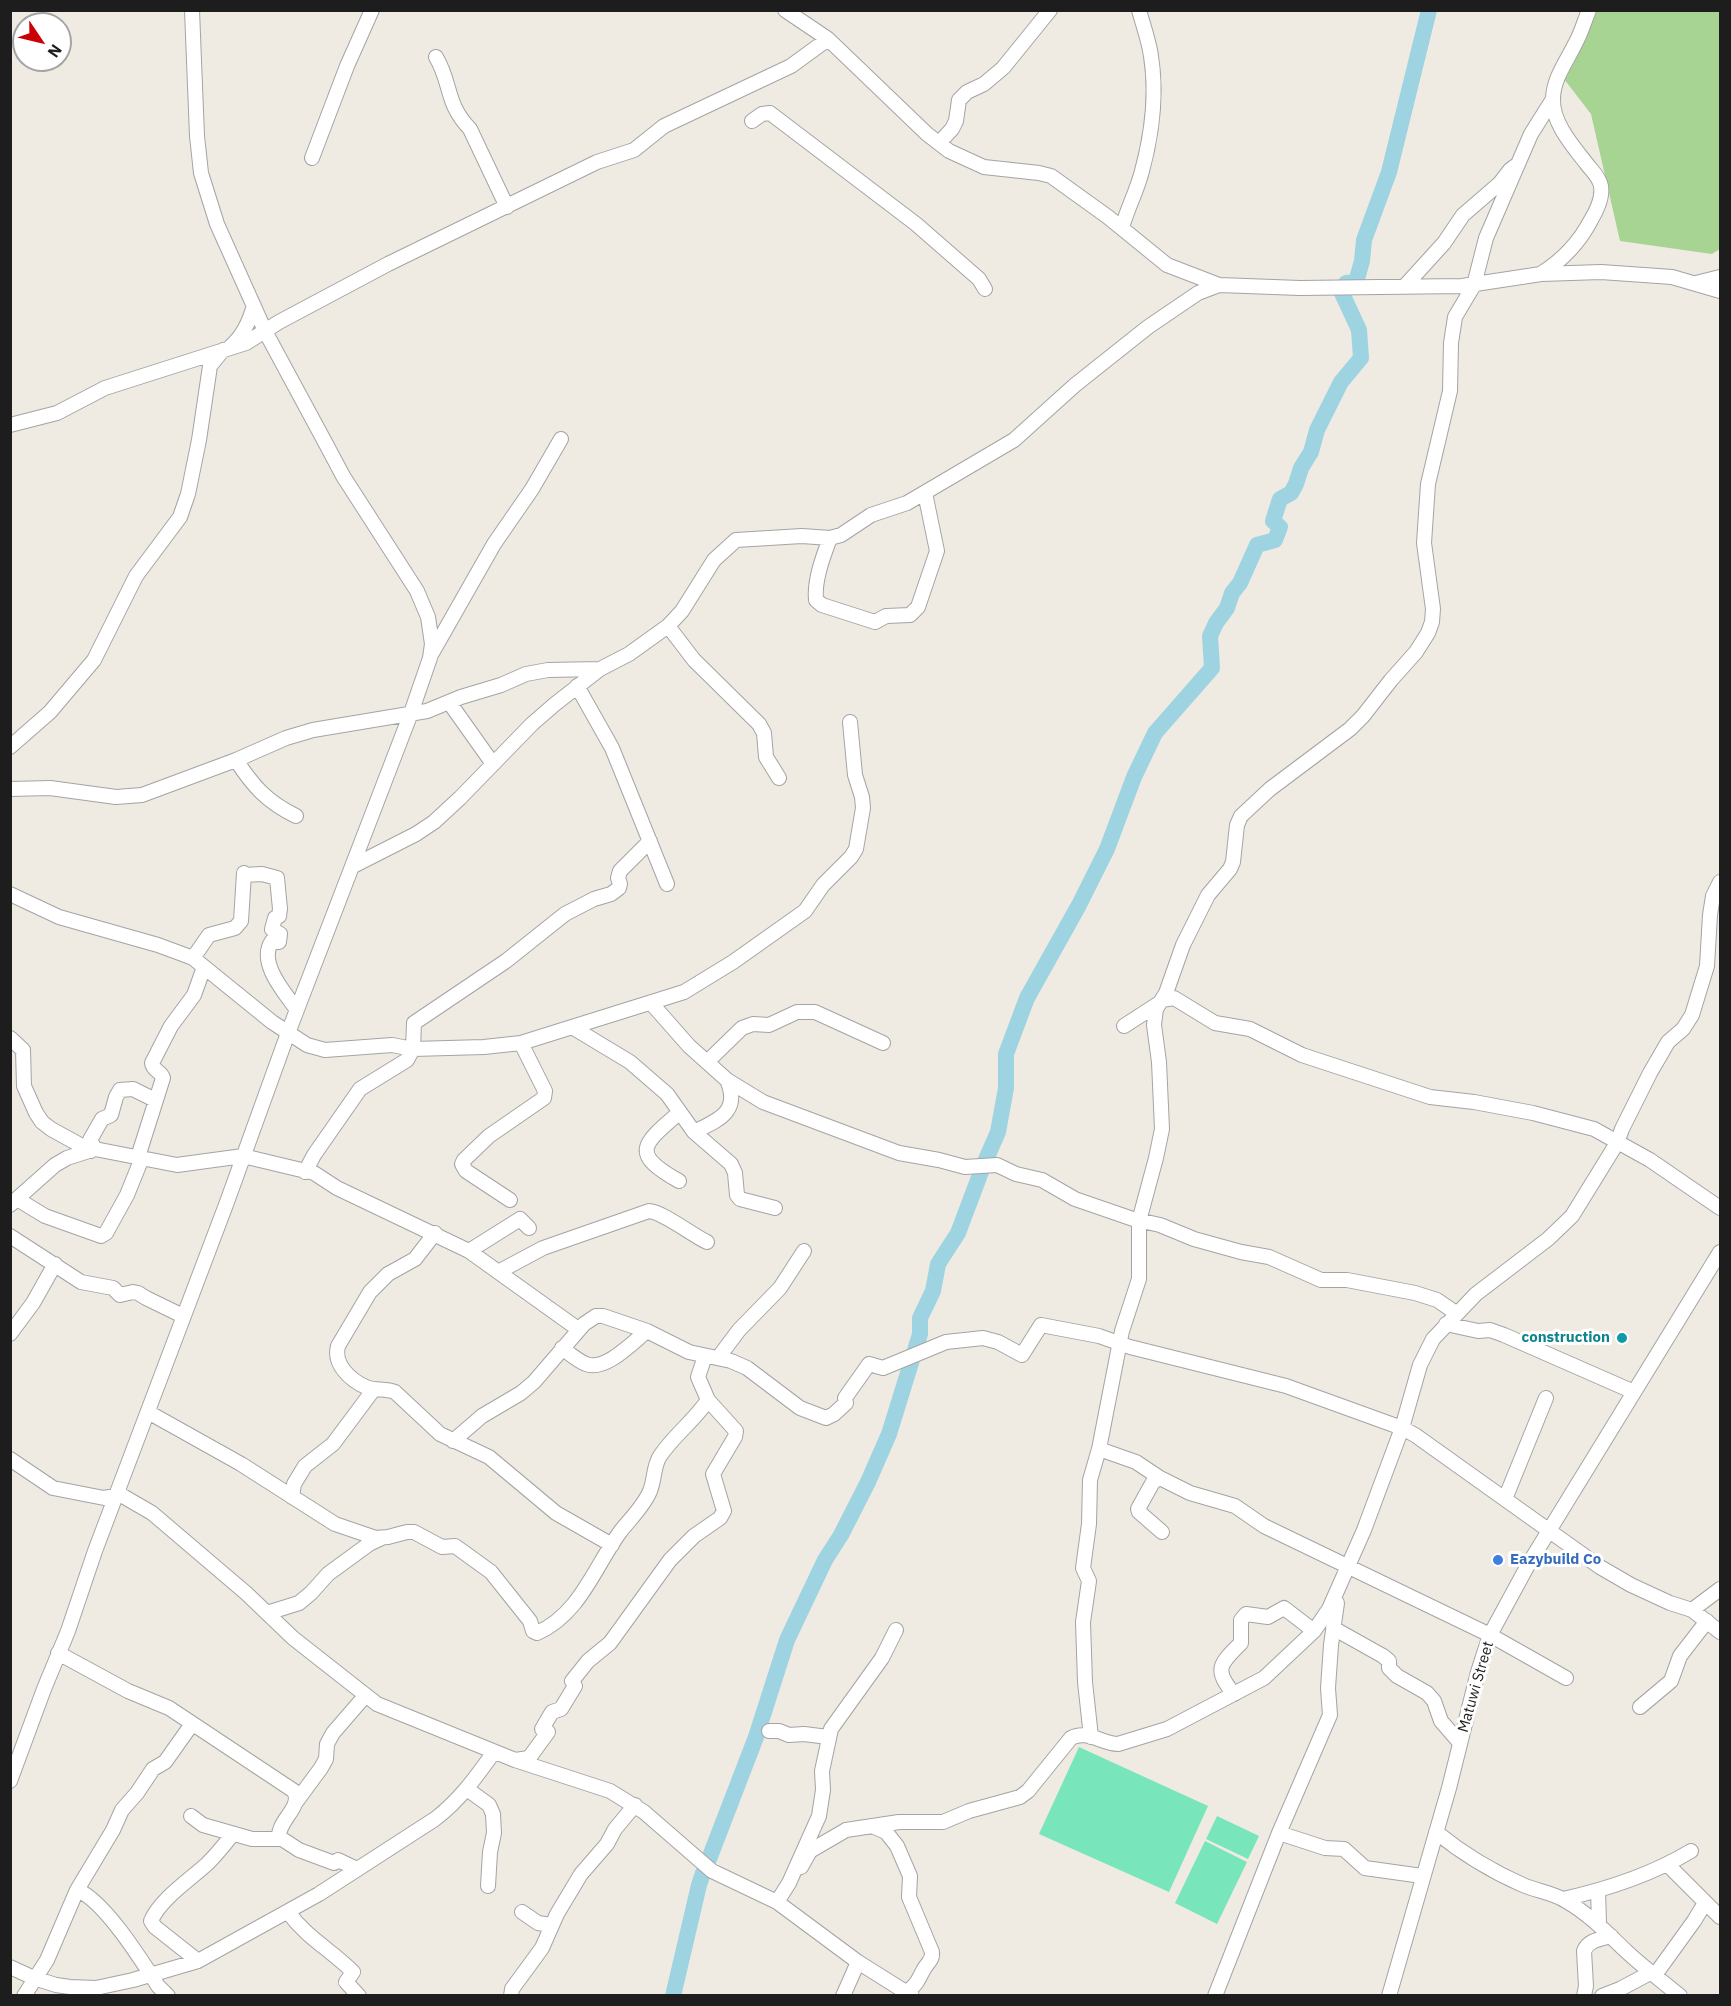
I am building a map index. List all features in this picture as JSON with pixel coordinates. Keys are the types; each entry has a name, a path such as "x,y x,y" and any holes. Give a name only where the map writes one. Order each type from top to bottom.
{"street":[{"path":"192,10 197,136 201,173 217,224 265,331 343,476 417,591 431,630 430,658"},
{"path":"312,158 347,66 372,10"},
{"path":"785,10 828,39 939,143 958,156 984,167 1039,172 1051,176 1070,188 1167,265 1218,285 1404,288 1474,285 1541,274 1626,272 1672,278 1720,291"},
{"path":"939,143 956,121 959,100 1003,68 1050,10"},
{"path":"1122,228 1126,211 1142,172 1154,105 1151,53 1139,10"},
{"path":"1091,1737 1085,1682 1083,1622 1089,1581 1083,1569 1089,1524 1090,1474 1099,1449 1120,1343 1139,1279 1139,1221 1162,1129 1159,1062 1154,1019 1156,1009 1203,905 1215,886 1230,869 1233,862 1237,825 1241,816 1270,789 1350,729 1416,652 1428,633 1433,609 1424,543 1428,484 1450,391 1451,343 1455,317 1474,285 1486,238 1531,134 1553,99 1560,73 1575,45 1589,10"},
{"path":"10,425 57,413 105,388 246,343 388,264 597,162 634,150 664,126 791,66 828,39"},
{"path":"436,57 444,72 450,101 461,120 470,129 507,207"},
{"path":"1541,274 1573,249 1590,223 1600,198 1601,186 1562,129 1553,99"},
{"path":"752,121 762,114 770,113 916,224 979,279 985,289"},
{"path":"1404,288 1444,243 1463,215 1518,164"},
{"path":"1696,283 1720,276"},
{"path":"353,866 416,834 434,822 532,724 577,686 600,669 629,654 668,626 682,611 714,560 736,540 802,536 830,538 841,534 871,514 907,503 1014,441 1075,385 1139,334 1198,293 1218,285"},
{"path":"10,747 50,712 94,660 136,576 180,517 188,494 199,440 210,366 238,340 254,306"},
{"path":"10,1781 430,658 494,544 532,489 561,439"},
{"path":"830,538 823,556 815,593 816,600 822,606 875,622 886,616 910,615 918,608 937,551 925,493"},
{"path":"668,626 694,660 759,724 764,733 766,757 779,778"},
{"path":"10,789 50,788 116,797 142,795 304,732 427,711 526,674 548,670 600,669"},
{"path":"577,686 612,748 667,884"},
{"path":"449,702 493,764"},
{"path":"10,894 59,917 158,945 193,958 307,1046 325,1050 392,1045 413,1049 502,1047 652,1004 691,988 733,962 804,911 823,885 854,854 863,808 855,775 850,722"},
{"path":"236,760 260,792 278,808 296,816"},
{"path":"305,1172 314,1155 360,1089 407,1059 413,1049 414,1023 418,1019 506,961 565,914 594,899 611,894 620,884 618,878 620,871 650,841"},
{"path":"193,958 209,935 235,928 241,921 244,874 262,874 277,878 280,909 272,929 280,934 279,942 272,941 269,945 270,967 273,976 297,1010"},
{"path":"796,1868 801,1867 810,1851 846,1830 907,1821 943,1822 969,1811 1020,1797 1029,1791 1071,1738 1080,1735 1118,1744 1176,1725 1271,1672 1314,1631 1329,1609 1349,1568 1402,1428 1426,1350 1451,1318 1485,1287 1548,1239 1572,1216 1617,1143 1650,1073 1668,1042 1683,1029 1692,1015 1707,966 1710,915 1713,896 1720,882"},
{"path":"93,1150 67,1158 55,1165 14,1202 101,1236 106,1233 127,1195 163,1078 152,1063 171,1026 194,995 204,967"},
{"path":"1124,1026 1161,1001 1174,999 1215,1023 1250,1029 1302,1055 1430,1097 1474,1101 1594,1129 1650,1160 1720,1208"},
{"path":"652,1004 689,1046 707,1062 728,1080 764,1102 899,1153 965,1167 997,1165 1016,1174 1042,1180 1075,1199 1139,1221 1160,1225 1194,1239 1269,1257 1326,1282 1347,1280 1415,1293 1437,1300 1451,1318 1478,1330 1490,1330 1504,1335 1634,1392"},
{"path":"707,1062 742,1028 753,1024 770,1025 796,1012 815,1012 883,1043"},
{"path":"572,1027 630,1062 667,1094 694,1132 731,1164 735,1173 736,1195 740,1199 775,1208"},
{"path":"10,1038 23,1050 24,1086 42,1122 93,1150 177,1165 243,1156 314,1173 337,1188 470,1251 578,1329"},
{"path":"510,1200 466,1171 462,1164 489,1136 544,1098 545,1091 521,1043"},
{"path":"694,1132 726,1114 732,1098 728,1080"},
{"path":"93,1150 90,1140 102,1119 111,1115 120,1090 133,1089 155,1100"},
{"path":"679,1181 651,1163 647,1155 647,1146 657,1131 680,1112"},
{"path":"500,1271 543,1248 649,1211 657,1212 707,1242"},
{"path":"470,1251 520,1219 529,1228"},
{"path":"435,1233 415,1259 388,1274 375,1287 338,1346 336,1354 338,1363 344,1371 365,1386 395,1392 428,1425 453,1441 489,1456 556,1513 612,1545"},
{"path":"10,1236 81,1282 113,1288 120,1295 138,1293 183,1316"},
{"path":"515,1760 529,1758 548,1732 542,1729 552,1712 561,1709 575,1686 572,1681 588,1660 610,1643 670,1560 694,1536 720,1518 724,1511 713,1474 735,1437 736,1431 708,1400 698,1377 712,1357 780,1288 804,1251"},
{"name":"Matuwi Street","path":"1389,1995 1490,1635 1550,1530 1720,1252"},
{"path":"10,1334 33,1303 55,1264"},
{"path":"453,1441 482,1416 521,1393 534,1382 578,1329 590,1319 603,1316 647,1331 689,1352 731,1361 747,1368 787,1400 800,1408 826,1418 834,1414 846,1402 845,1398 869,1364 883,1368 946,1342 983,1338 998,1342 1022,1355 1041,1325 1079,1332 1286,1386 1402,1428 1612,1574 1670,1603 1692,1610 1720,1632"},
{"path":"562,1348 587,1365 594,1366 613,1359 647,1331"},
{"path":"274,1485 287,1480 333,1444 374,1389"},
{"path":"1505,1499 1546,1398"},
{"path":"267,1613 299,1603 328,1574 369,1544 382,1538 414,1532 442,1547 455,1546 474,1557 491,1572 530,1621 533,1631 537,1633 562,1618 569,1611 650,1492 658,1459 675,1436 693,1420 708,1400"},
{"path":"148,1412 241,1464 335,1524 360,1534 382,1538"},
{"path":"1099,1449 1136,1462 1160,1478 1190,1493 1235,1506 1264,1526 1490,1635 1566,1678"},
{"path":"10,1459 53,1488 104,1498 124,1496 152,1514 210,1562 293,1638 365,1696 397,1713 494,1752 610,1791 635,1805 712,1871 777,1902 858,1962 910,1994 932,1958 932,1952 909,1897 910,1876 897,1846 886,1832 870,1825"},
{"path":"292,1497 294,1485 305,1466"},
{"path":"1160,1478 1153,1482 1138,1509 1162,1532"},
{"path":"1215,1995 1279,1833 1330,1715 1328,1688 1339,1589"},
{"path":"1692,1610 1720,1589"},
{"path":"1234,1694 1223,1680 1221,1669 1224,1658 1242,1640 1241,1620 1243,1616 1250,1614 1268,1617 1284,1608 1314,1631"},
{"path":"1640,1707 1671,1681 1680,1656 1707,1621"},
{"path":"1333,1628 1389,1660 1389,1668 1397,1676 1427,1693 1434,1701 1441,1721 1460,1743"},
{"path":"777,1902 796,1868 819,1816 823,1790 822,1771 831,1729 882,1658 896,1630"},
{"path":"58,1653 128,1691 169,1708 294,1791 296,1802"},
{"path":"282,1839 279,1831 326,1759 327,1744 333,1733 365,1696"},
{"path":"24,1995 47,1960 77,1890 122,1810 153,1769 165,1762 192,1724"},
{"path":"769,1731 779,1731 789,1735 828,1737"},
{"path":"10,1967 34,1978 70,1987 96,1988 198,1961 319,1894 435,1819 452,1806 467,1789 494,1752"},
{"path":"467,1789 489,1805 493,1814 494,1833 490,1852 488,1886"},
{"path":"511,1995 512,1989 542,1948 551,1925 581,1874 607,1844 615,1828 635,1805"},
{"path":"191,1816 203,1825 252,1839 282,1839 304,1853 334,1863 338,1860 357,1869"},
{"path":"1436,1832 1487,1868 1563,1899 1599,1924 1680,1995"},
{"path":"1279,1833 1325,1848 1344,1849 1365,1868 1422,1876"},
{"path":"198,1961 155,1927 151,1921 154,1914 173,1893 208,1863 233,1834"},
{"path":"1563,1899 1598,1890 1668,1865 1691,1851"},
{"path":"1668,1865 1720,1917"},
{"path":"77,1890 96,1901 158,1986 168,1995"},
{"path":"1598,1890 1599,1924"},
{"path":"1602,1995 1654,1973 1705,1903"},
{"path":"288,1912 314,1941 341,1960 353,1972 346,1982 359,1995"},
{"path":"522,1912 538,1923 551,1925"},
{"path":"1584,1995 1586,1986 1585,1947 1592,1942 1611,1936"},
{"path":"843,1995 858,1962"}],"green space":[{"path":"1594,11 1720,11 1720,249 1712,254 1620,241 1591,114 1564,79"},
{"path":"1079,1747 1208,1806 1169,1892 1039,1834"},
{"path":"1217,1816 1259,1836 1248,1859 1206,1839"},
{"path":"1205,1841 1247,1862 1217,1924 1175,1903"}],"waterway":[{"path":"1346,283 1356,282 1362,261 1364,240 1389,172 1429,10"},
{"path":"709,1859 756,1737 787,1640 825,1560 841,1535 868,1482 889,1434 920,1334 920,1318 933,1291 938,1264 958,1233 998,1132 1006,1088 1006,1054 1027,998 1079,905 1107,849 1134,777 1155,733 1212,668 1210,636 1216,623 1227,608 1232,593 1240,583 1257,545 1275,540 1280,527 1273,521 1280,499 1291,493 1301,468 1311,452 1317,430 1341,382 1361,358 1359,330 1341,291"},
{"path":"673,1996 703,1873"}],"place":[{"name":"construction","path":"1622,1338"},
{"name":"Eazybuild Co","path":"1498,1560"}]}
